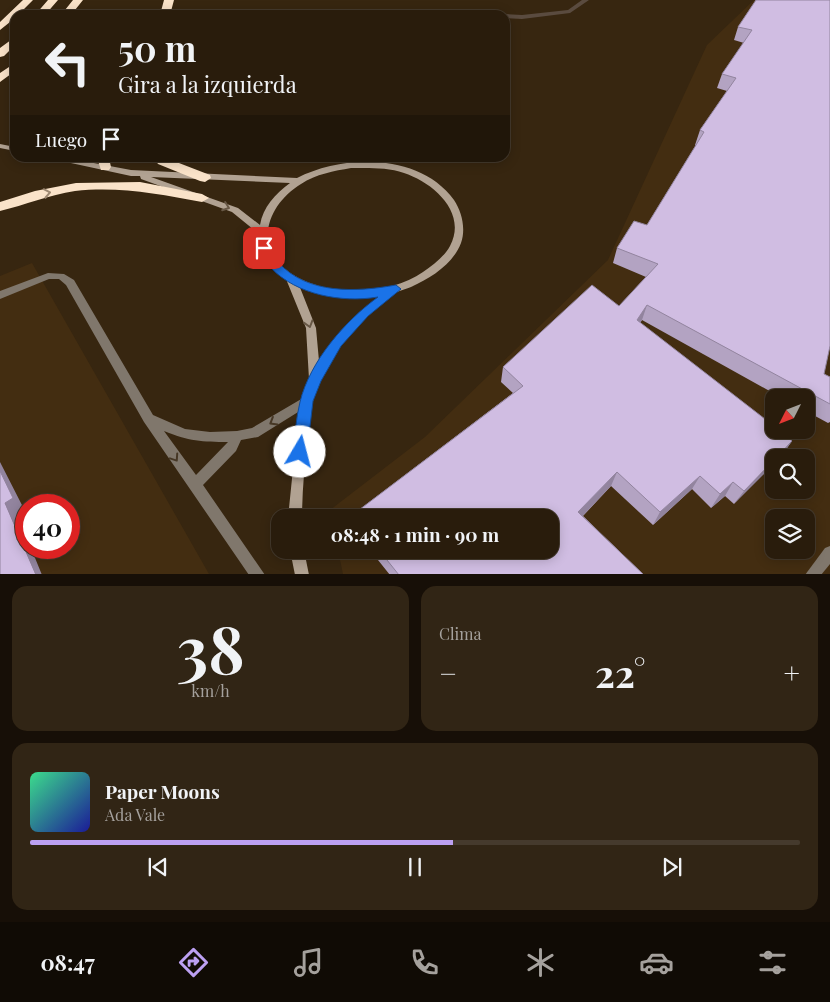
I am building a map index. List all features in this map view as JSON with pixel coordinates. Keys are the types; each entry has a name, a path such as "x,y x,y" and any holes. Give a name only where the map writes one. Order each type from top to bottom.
{"highway":[{"path":"18,10 28,0"},
{"path":"44,10 53,0"},
{"path":"70,10 78,0"},
{"path":"0,54 10,45"},
{"path":"0,79 10,70"},
{"path":"165,162 205,178"},
{"path":"0,207 35,195 76,187 140,186 202,198"}],"street":[{"path":"104,162 235,210 262,230"},
{"path":"351,165 380,165 408,171 431,182 449,198 458,217 458,238 446,259 425,277 396,289 368,294 340,294 314,289 292,279 274,264 264,248 262,230 267,212 279,195 298,181 323,171 351,165"},
{"path":"131,173 298,181"},
{"path":"0,296 48,276 61,276 70,283 148,418 258,574"},
{"path":"292,279 311,328 315,379"},
{"path":"295,509 295,486 306,401 315,379 342,337 364,313 396,289"},
{"path":"148,418 184,434 210,437 237,436 254,433 306,401"},
{"path":"194,485 232,447 237,436"},
{"path":"812,574 830,553"},
{"path":"299,559 302,574"}],"shaded area":[{"path":"754,0 830,0 830,574 343,574 340,559 559,559 559,509 331,509 425,437 608,260 707,45"},
{"path":"32,263 209,574 0,574 0,276"}],"building":[{"path":"756,0 830,0 830,346 824,374 830,377 830,404 815,396 815,389 802,389 647,305 637,320 765,419 765,439 790,439 792,441 784,449 765,449 765,469 744,491 733,482 720,494 700,476 660,512 617,472 578,512 643,574 398,574 386,559 559,559 559,509 360,509 523,386 503,367 592,285 619,306 658,264 617,248 634,221 647,225 704,132 700,130 736,78 722,74 752,30 738,27"},
{"path":"0,471 13,498 5,503 15,526 15,559 29,559 36,574 0,574"}],"waterway":[{"path":"510,16 522,17 570,11 586,0"}],"route":[{"path":"264,248 274,264 292,279 314,289 340,294 368,294 396,289 364,313 337,343 315,379 306,401 300,452"}]}
